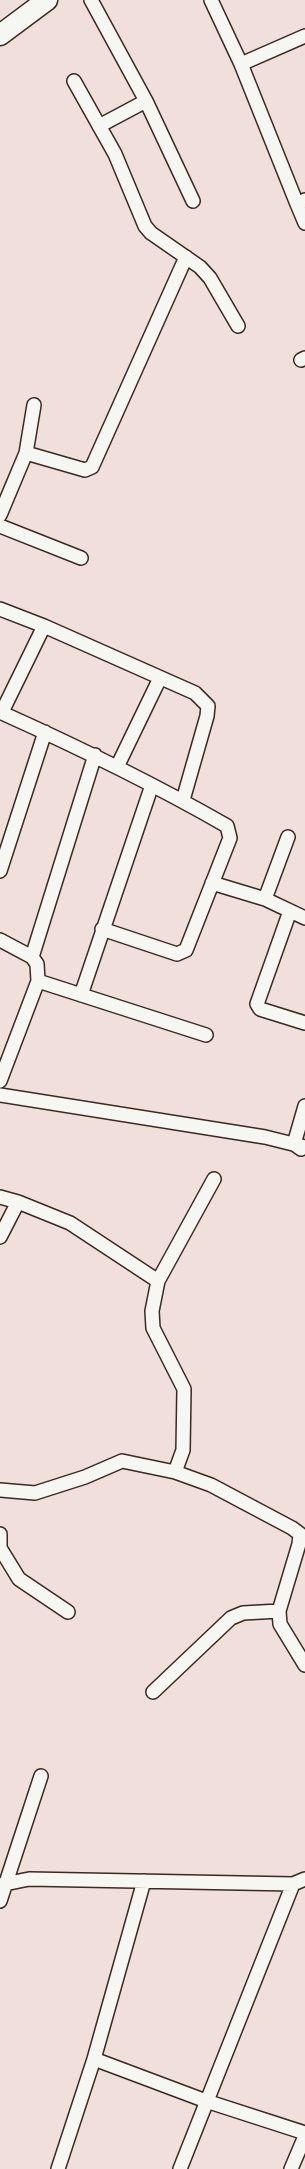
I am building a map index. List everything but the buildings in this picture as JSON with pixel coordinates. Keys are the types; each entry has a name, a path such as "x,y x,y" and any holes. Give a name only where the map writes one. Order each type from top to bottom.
{"main road":[{"path":"0,35 47,0"}],"street":[{"path":"92,0 146,101 193,201"},
{"path":"211,0 241,64 301,202 305,223"},
{"path":"241,64 305,36"},
{"path":"74,81 114,154 145,226 151,233 186,257 210,278 238,326"},
{"path":"99,126 146,101"},
{"path":"26,453 84,470 92,467 186,257"},
{"path":"0,516 26,453 34,405"},
{"path":"0,526 81,558"},
{"path":"0,609 44,626 194,693 208,706 207,716 183,800"},
{"path":"44,626 1,712 95,756 183,800 228,826 230,838 186,950 181,954 177,954 102,929"},
{"path":"117,767 160,678"},
{"path":"0,871 44,732"},
{"path":"32,957 95,756"},
{"path":"81,994 152,785"},
{"path":"265,899 288,837"},
{"path":"212,883 265,899 305,918"},
{"path":"290,911 257,1004 260,1009 305,1023"},
{"path":"0,940 32,957 37,964 38,981 0,1081"},
{"path":"38,981 206,1035"},
{"path":"0,1095 180,1123 300,1145"},
{"path":"305,1106 300,1145 305,1153"},
{"path":"175,1472 183,1450 184,1389 153,1328 152,1311 158,1281 214,1179"},
{"path":"0,1197 18,1202 70,1223 158,1281"},
{"path":"0,1237 18,1202"},
{"path":"0,1490 35,1493 85,1477 122,1461 175,1472 211,1485 292,1528 300,1534 300,1544 280,1611 280,1624 305,1665"},
{"path":"0,1534 0,1547 19,1579 68,1612"},
{"path":"153,1692 231,1618 243,1613 280,1611"},
{"path":"0,1901 3,1884 41,1776"},
{"path":"3,1884 28,1878 293,1884 305,1879"},
{"path":"58,2169 94,2058 144,1881"},
{"path":"180,2169 293,1884"},
{"path":"94,2058 206,2101 305,2135 291,2169"}]}
